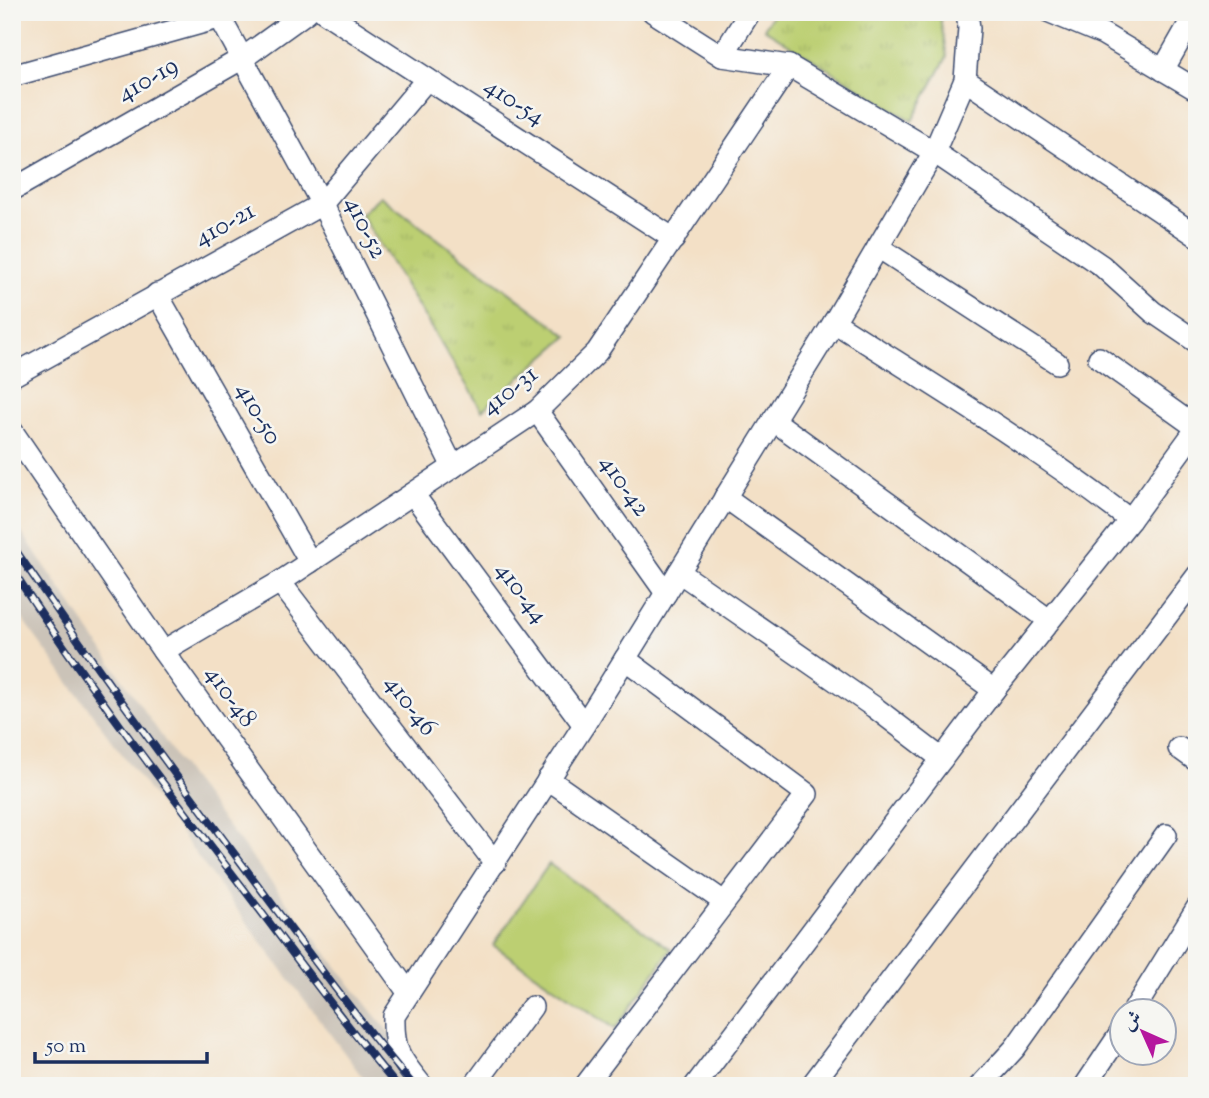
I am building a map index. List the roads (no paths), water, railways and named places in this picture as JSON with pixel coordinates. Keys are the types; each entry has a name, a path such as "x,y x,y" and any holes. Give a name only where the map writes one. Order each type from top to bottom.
{"street":[{"name":"410-19","path":"12,190 243,58 307,12"},
{"name":"410-54","path":"324,12 674,239"},
{"path":"653,12 722,56 789,66 934,152 1102,266 1153,312 1197,342"},
{"path":"722,56 750,12"},
{"path":"422,1086 401,1059 393,1041 394,1016 584,725 834,322 934,152 965,80 969,28 967,12"},
{"path":"1050,12 1094,20 1163,70 1197,90"},
{"path":"1163,70 1196,12"},
{"name":"410-52","path":"218,15 322,204 453,467"},
{"path":"12,76 218,15"},
{"name":"410-31","path":"163,651 280,582 537,411 597,352 789,66"},
{"name":"410-21","path":"12,376 322,204 427,79"},
{"path":"965,80 1197,236"},
{"path":"878,247 1057,363"},
{"name":"410-50","path":"157,294 310,562"},
{"path":"834,322 1079,480 1130,520"},
{"path":"695,1086 994,690 1130,520 1197,428 1099,358"},
{"name":"410-42","path":"537,411 666,593"},
{"path":"773,420 1049,620"},
{"name":"410-48","path":"12,431 163,651 408,992"},
{"name":"410-44","path":"413,494 584,725"},
{"path":"725,496 994,690"},
{"path":"679,572 874,707 942,759"},
{"path":"811,1086 1197,576"},
{"name":"410-46","path":"280,582 495,863"},
{"path":"584,1086 807,794 625,659"},
{"path":"1179,748 1197,761"},
{"path":"548,779 724,902"},
{"path":"979,1086 1015,1048 1166,835"},
{"path":"1143,996 1197,908"},
{"path":"474,1086 532,1007"},
{"path":"1085,1086 1108,1052"}],"railway":[{"path":"12,545 185,788 370,1033 414,1086"},
{"path":"12,569 66,650 152,768 397,1086"}]}
